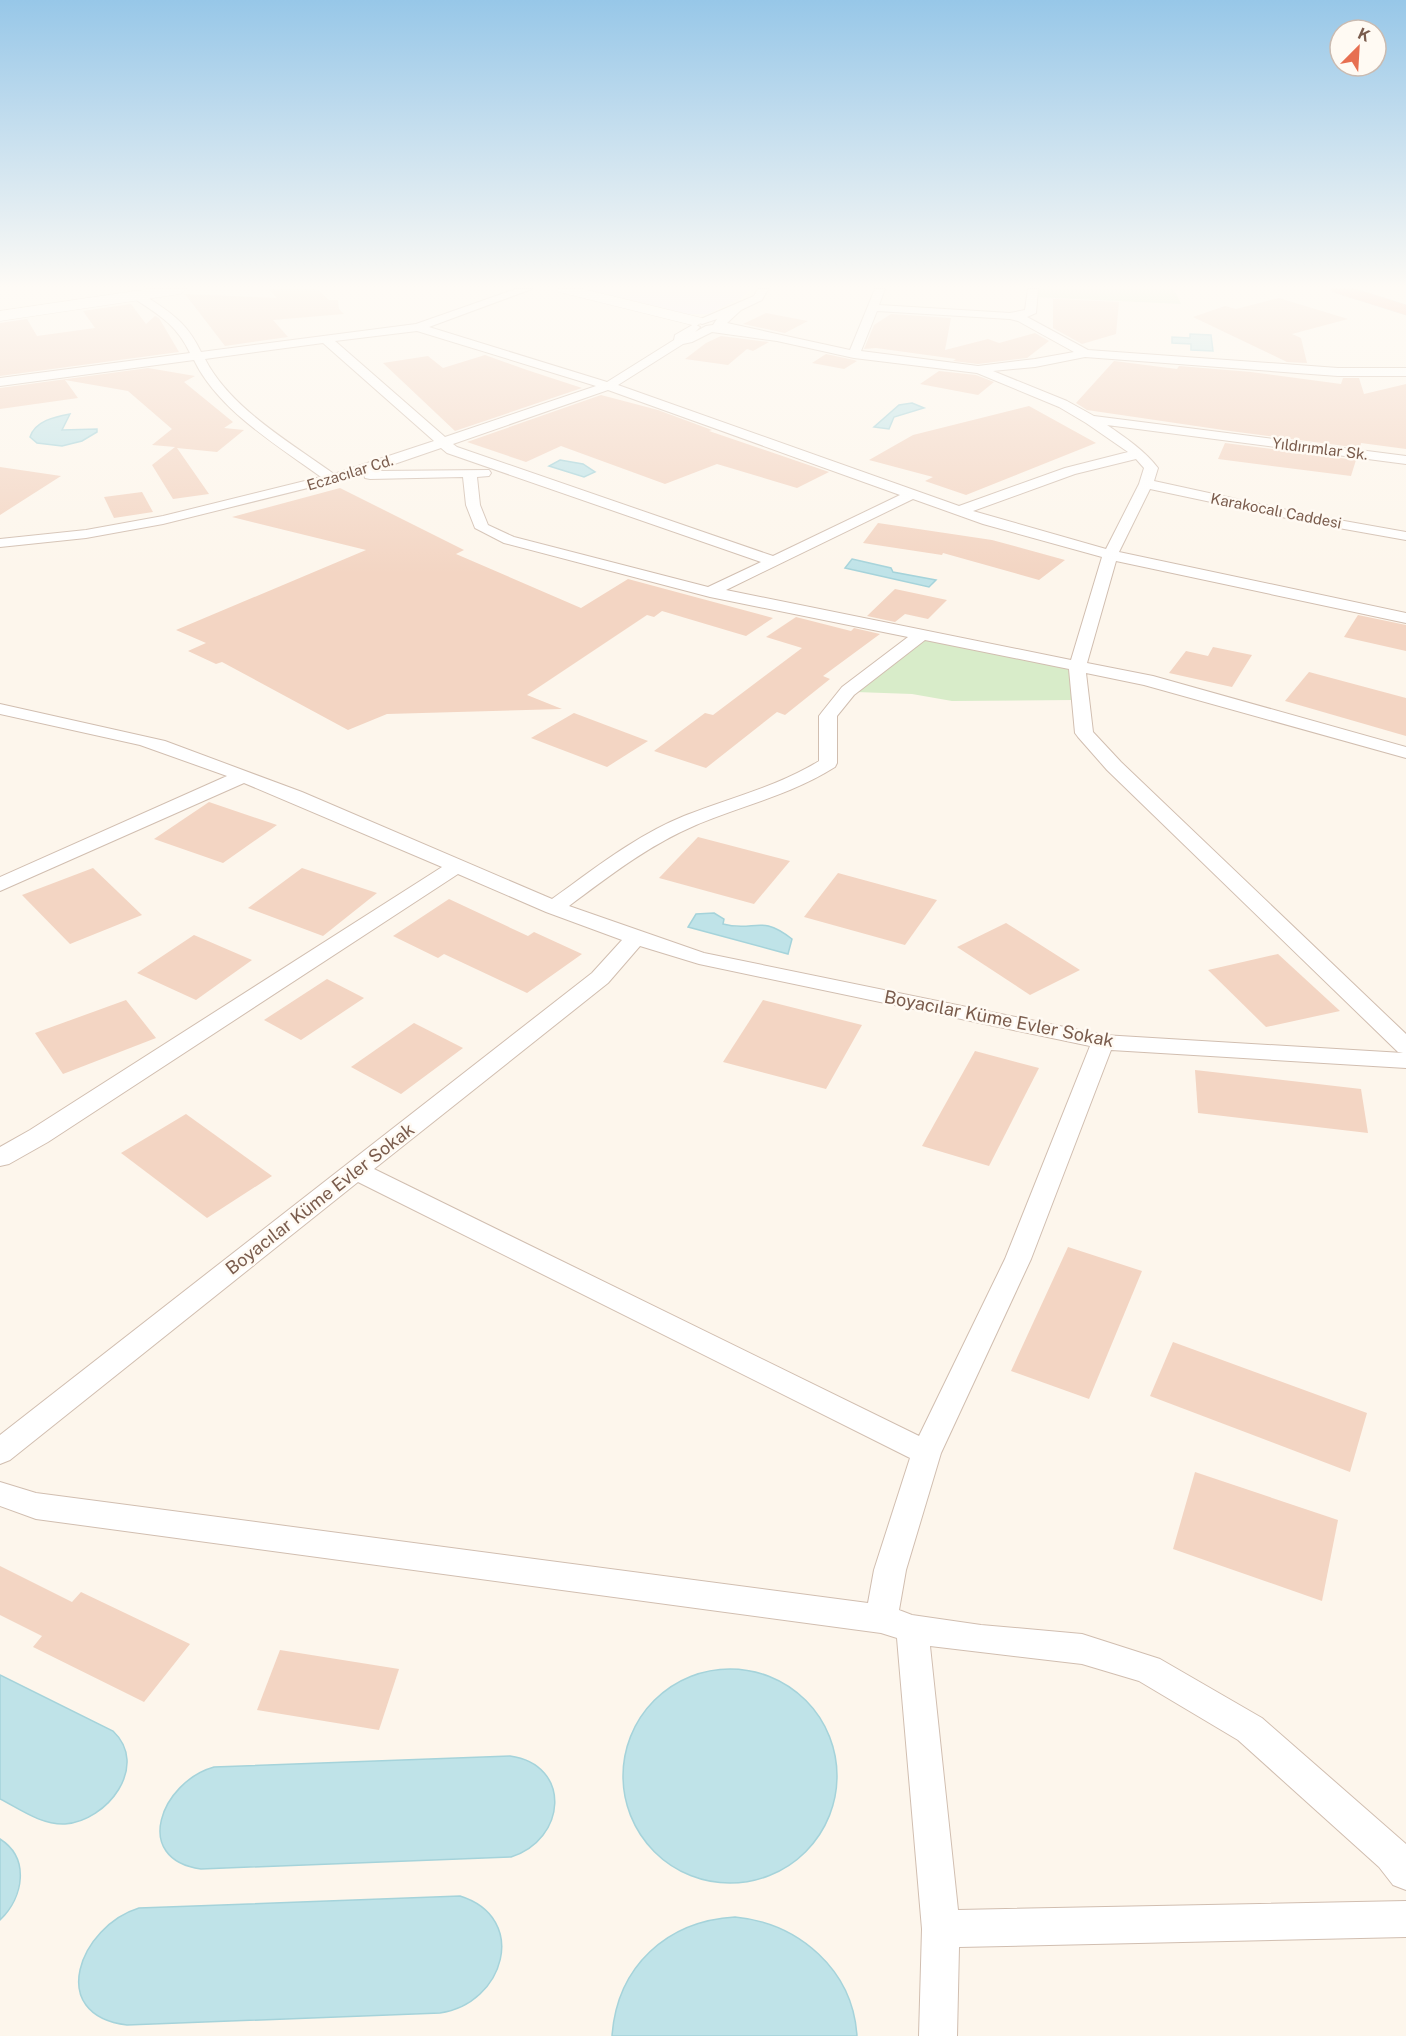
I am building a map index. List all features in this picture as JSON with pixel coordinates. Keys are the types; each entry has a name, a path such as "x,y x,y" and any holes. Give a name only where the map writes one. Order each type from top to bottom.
{"street":[{"path":"216,384 247,417 332,479"},
{"path":"375,384 442,444 452,450 773,561"},
{"path":"602,384 911,495 1110,555 1406,618"},
{"name":"Eczacılar Cd.","path":"0,543 86,534 164,520 348,475 611,384"},
{"path":"1014,384 1063,404 1090,420 1139,454 1151,468 1146,484 1110,555 1077,667 1084,733 1114,766 1406,1047"},
{"name":"Yıldırımlar Sk.","path":"1090,420 1406,460"},
{"path":"959,511 1066,471 1104,460 1139,454"},
{"path":"348,475 470,474 509,471"},
{"path":"470,474 473,505 482,528 509,540 710,592 1147,680 1406,753"},
{"name":"Karakocalı Caddesi","path":"1146,484 1305,518 1406,536"},
{"path":"710,592 911,495"},
{"path":"553,908 659,834 691,820 783,789 828,763 828,716 848,690 921,635"},
{"name":"Boyacılar Küme Evler Sokak","path":"0,709 157,744 348,818 553,908 635,939 699,958 1103,1042 1406,1061"},
{"path":"0,885 243,776"},
{"path":"0,1158 48,1130 456,867"},
{"name":"Boyacılar Küme Evler Sokak","path":"0,1452 600,978 635,939"},
{"path":"938,2036 941,1929 890,1570 926,1453 1018,1259 1103,1042"},
{"path":"357,1171 926,1453"},
{"path":"0,1494 36,1506 896,1624 981,1639 1082,1649 1148,1669 1250,1729 1392,1855 1406,1872"},
{"path":"941,1929 1406,1919"}],"green space":[{"path":"924,638 1071,668 1074,700 952,701 912,694 856,692"}],"water":[{"path":"912,403 924,408 894,417 889,429 874,427 899,405"},
{"path":"70,414 62,430 97,429 97,432 82,441 62,446 37,443 30,437 41,423"},
{"path":"560,460 583,464 595,472 584,477 549,466"},
{"path":"852,559 891,568 893,572 936,580 929,587 845,568"},
{"path":"714,913 724,919 723,924 764,925 781,931 792,939 788,954 688,927 696,914"},
{"path":"730,1669 761,1674 780,1682 798,1694 812,1708 824,1726 832,1745 837,1776 832,1807 824,1826 812,1844 798,1858 780,1870 761,1878 730,1883 699,1878 680,1870 662,1858 648,1844 636,1826 628,1807 623,1776 628,1745 636,1726 648,1708 662,1694 680,1682 699,1674"},
{"path":"0,1675 113,1731 123,1745 127,1760 125,1775 119,1790 95,1813 81,1821 56,1824 31,1816 0,1799"},
{"path":"510,1756 530,1762 544,1773 553,1787 555,1804 551,1820 543,1835 529,1848 511,1857 201,1869 179,1862 166,1851 160,1836 161,1820 168,1803 195,1775 214,1767"},
{"path":"0,1839 16,1856 20,1867 20,1878 14,1900 0,1920"},
{"path":"460,1896 482,1907 495,1922 501,1940 500,1959 493,1978 480,1994 462,2006 440,2013 127,2025 102,2018 86,2005 79,1988 80,1970 88,1950 101,1932 118,1918 139,1908"},
{"path":"735,1917 758,1921 780,1929 801,1940 818,1954 834,1971 845,1990 853,2012 857,2036 612,2036 616,2011 624,1988 635,1969 650,1952 668,1938 688,1927 710,1920"}],"building":[{"path":"30,384 68,384 78,398 0,409 0,388"},
{"path":"88,384 186,384 233,422 224,428 244,430 217,452 177,448 209,494 173,499 152,465 175,447 152,445 172,429 128,391"},
{"path":"405,384 570,384 582,388 455,431"},
{"path":"920,384 992,384 978,395"},
{"path":"1093,384 1361,384 1364,394 1406,384 1406,449 1361,443 1360,448 1230,431 1087,410 1076,403"},
{"path":"601,395 658,410 712,430 709,431 829,472 797,488 717,464 665,484 561,446 526,462 467,442"},
{"path":"1029,406 1096,443 966,495 925,481 933,477 869,460 913,435"},
{"path":"1225,443 1356,460 1351,476 1218,459"},
{"path":"0,467 61,476 0,515"},
{"path":"340,488 464,550 456,554 581,608 628,579 773,618 746,636 662,611 654,617 647,615 527,695 562,709 387,714 348,730 222,662 216,664 188,651 206,643 176,630 366,550 232,517"},
{"path":"142,492 153,512 114,518 104,497"},
{"path":"878,523 992,540 1065,560 1039,580 943,553 942,555 863,543"},
{"path":"895,589 947,600 928,619 905,614 895,622 867,616"},
{"path":"1358,615 1406,625 1406,651 1344,637"},
{"path":"796,617 851,631 854,628 880,634 823,676 830,679 785,715 777,712 706,768 654,751 705,713 713,715 802,648 766,637"},
{"path":"1213,647 1252,655 1232,687 1169,673 1186,651 1208,656"},
{"path":"1309,672 1406,698 1406,736 1285,701"},
{"path":"574,713 648,741 607,767 531,738"},
{"path":"209,802 277,825 223,863 154,839"},
{"path":"698,837 790,861 754,904 659,878"},
{"path":"93,868 142,915 70,944 22,895"},
{"path":"302,868 377,893 323,936 248,908"},
{"path":"838,873 937,900 905,945 804,917"},
{"path":"449,899 528,936 534,932 582,954 527,993 444,954 438,958 393,936"},
{"path":"1006,923 1080,970 1030,995 957,947"},
{"path":"194,935 252,960 196,1000 137,973"},
{"path":"1278,954 1340,1011 1266,1027 1208,970"},
{"path":"327,979 364,998 301,1040 264,1020"},
{"path":"126,1000 156,1038 63,1074 35,1033"},
{"path":"763,1000 862,1025 826,1089 723,1062"},
{"path":"414,1023 463,1048 401,1094 351,1067"},
{"path":"975,1051 1039,1068 989,1166 922,1146"},
{"path":"1195,1070 1361,1089 1368,1133 1198,1113"},
{"path":"186,1114 272,1176 207,1218 121,1153"},
{"path":"1068,1247 1142,1271 1089,1399 1011,1371"},
{"path":"1173,1342 1367,1413 1350,1472 1150,1396"},
{"path":"1195,1472 1338,1520 1322,1601 1173,1549"},
{"path":"0,1566 72,1602 81,1592 190,1644 144,1702 33,1647 42,1636 0,1615"},
{"path":"280,1650 399,1669 379,1730 257,1710"}]}
